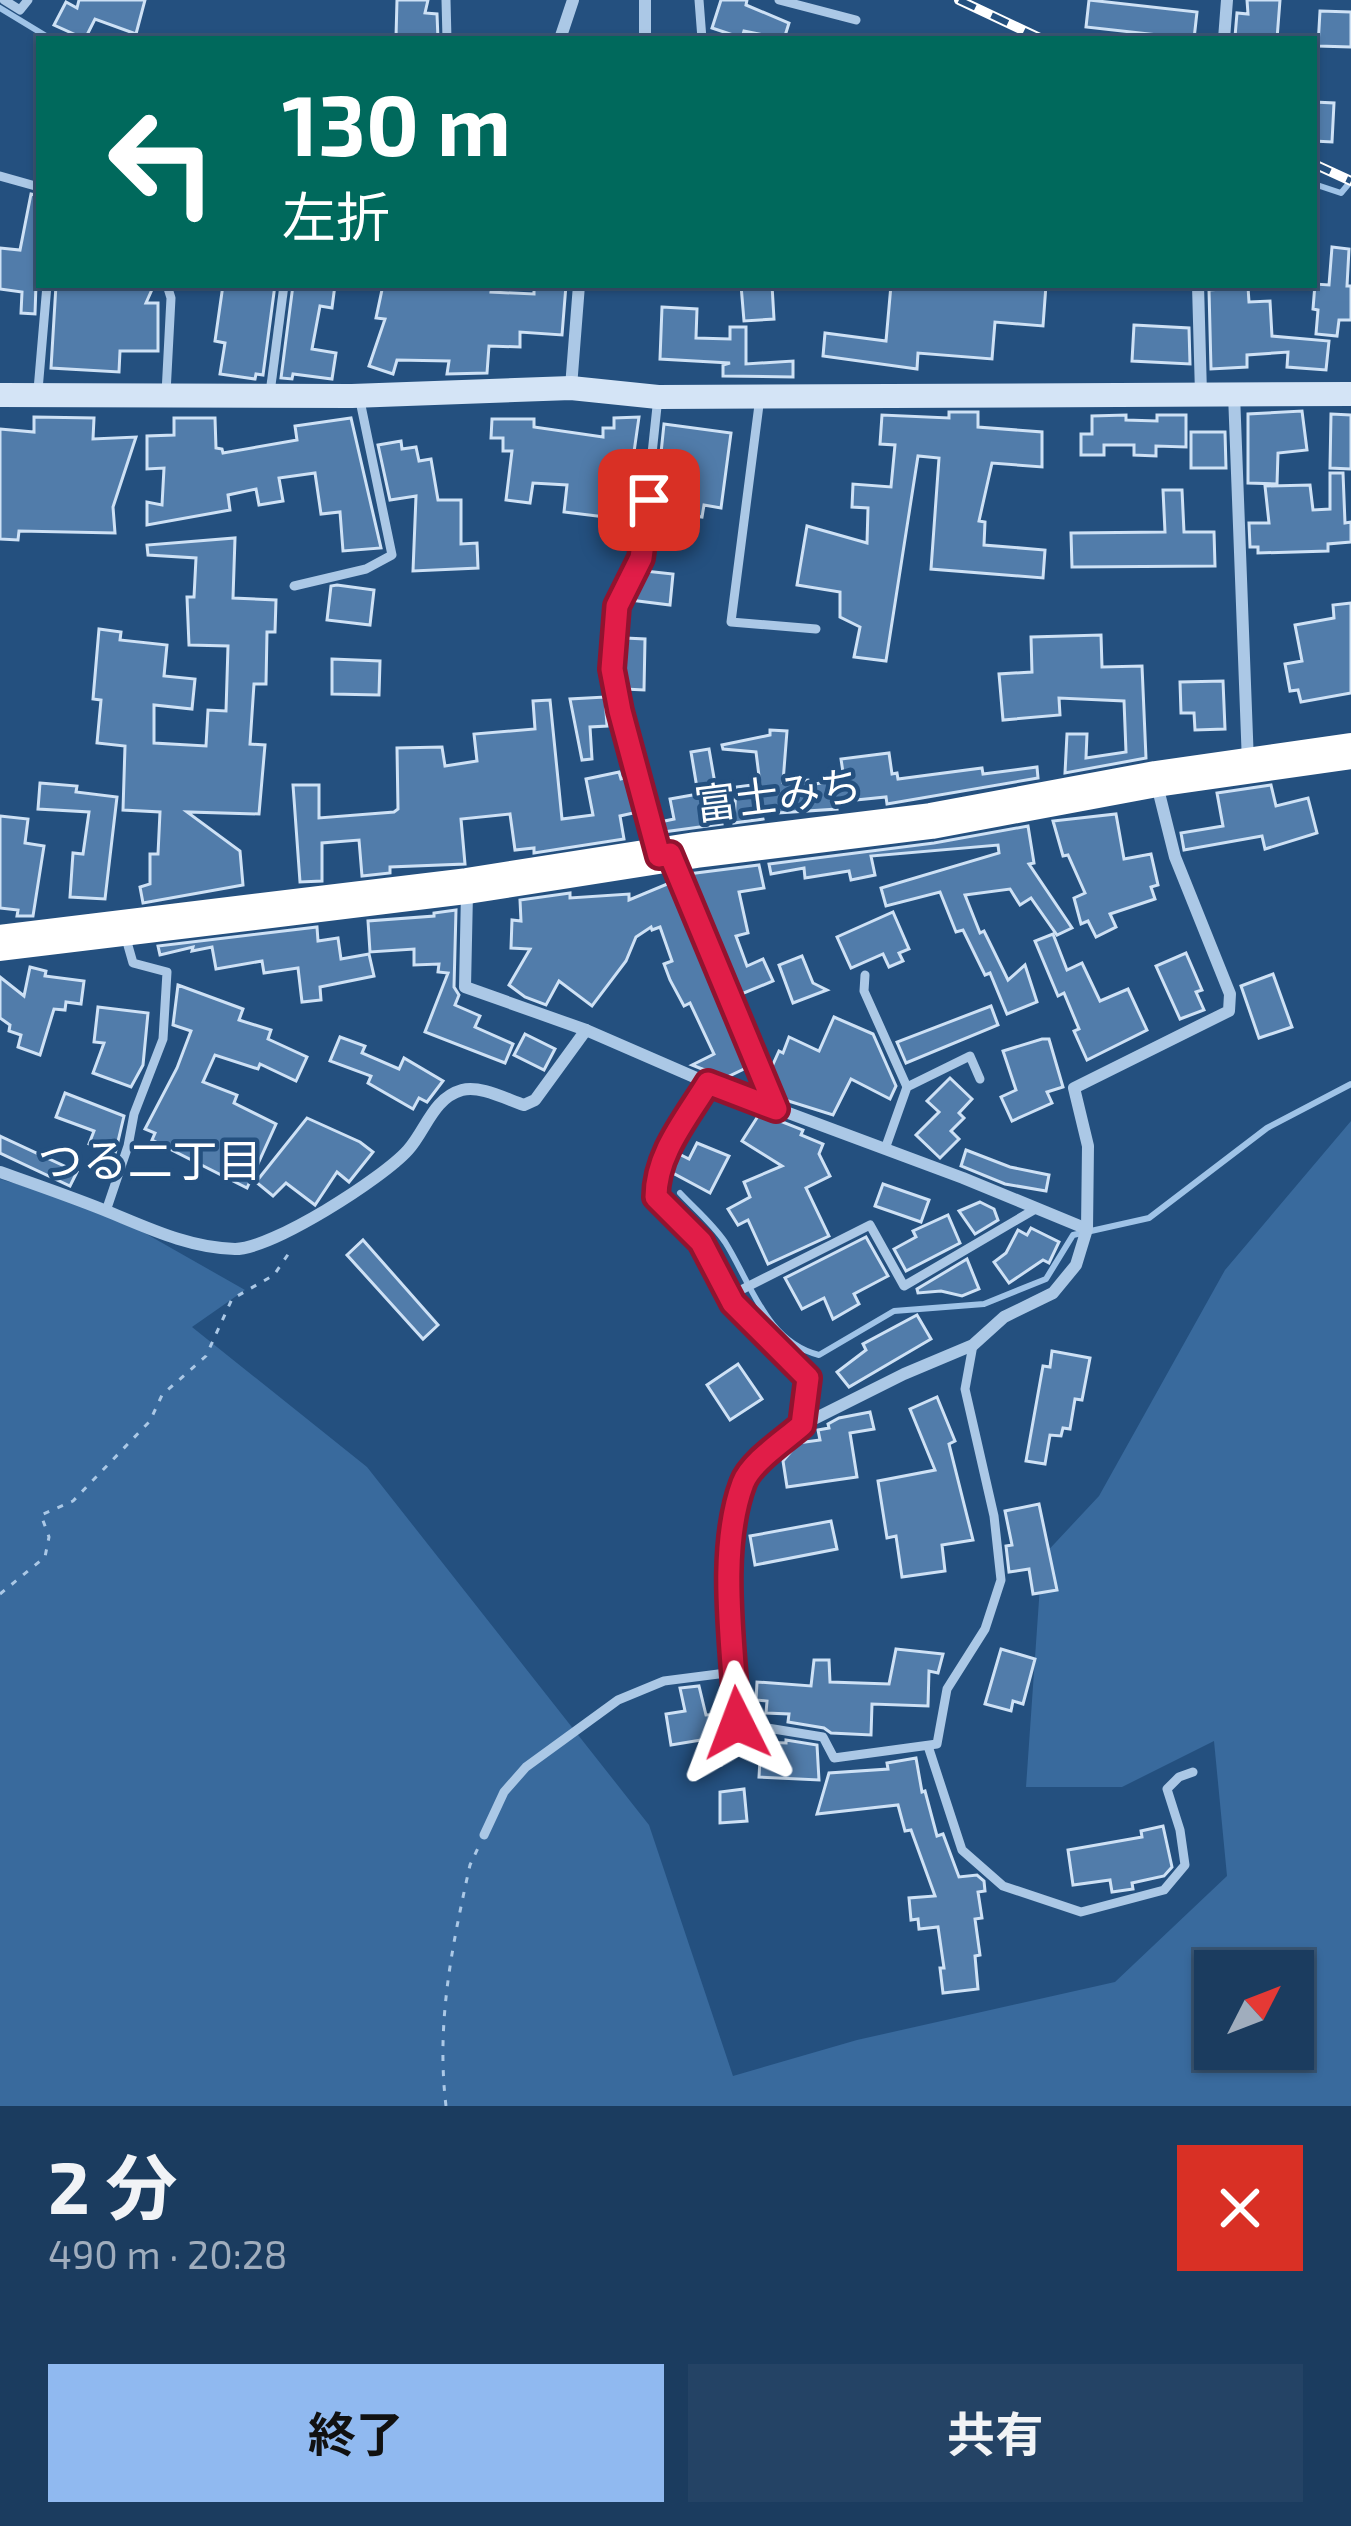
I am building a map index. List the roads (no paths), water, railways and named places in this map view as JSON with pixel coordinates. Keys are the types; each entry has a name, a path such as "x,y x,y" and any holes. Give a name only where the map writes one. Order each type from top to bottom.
{"highway":[{"name":"富士みち","path":"10,936 467,886 932,820 1156,779 1351,751"}],"street":[{"path":"561,36 573,0"},
{"path":"645,0 645,36"},
{"path":"1224,36 1227,0"},
{"path":"571,388 580,288"},
{"path":"1198,288 1201,394"},
{"path":"0,395 359,396 571,388 658,398 1351,394"},
{"path":"1234,394 1248,765"},
{"path":"734,1672 732,1557 744,1479 802,1425 973,1345 1004,1317 1053,1292 1076,1265 1087,1228 1088,1146 1074,1088 1228,1011 1230,994 1175,857 1156,779"},
{"path":"467,886 465,987 586,1030 708,1083 1087,1228"},
{"path":"0,1172 169,1236 241,1249 342,1202 382,1176 412,1147 436,1107 454,1093 470,1088 524,1105 536,1100 586,1030"},
{"path":"708,1083 667,1149 656,1178 656,1197 701,1242 729,1296 808,1378 802,1425"}],"lane":[{"path":"4,0 20,10 28,0"},
{"path":"446,0 447,36"},
{"path":"699,0 703,36"},
{"path":"779,0 856,20"},
{"path":"0,176 36,186"},
{"path":"38,396 46,288"},
{"path":"166,396 168,288"},
{"path":"269,396 284,288"},
{"path":"294,586 366,569 392,555 359,396"},
{"path":"760,397 731,622 816,629"},
{"path":"658,398 641,558 617,606 612,669 620,711 665,855 776,1109"},
{"path":"106,1211 134,1114 163,1039 167,972 134,963 122,927"},
{"path":"865,975 864,991 907,1087 885,1149"},
{"path":"907,1087 970,1056 980,1079"},
{"path":"729,1296 870,1225 904,1286 1037,1208"},
{"path":"484,1835 504,1792 526,1767 618,1700 664,1681 734,1672 737,1723 823,1737 835,1758 938,1744 947,1689 985,1629 1001,1580 994,1516 965,1389 973,1345"},
{"path":"928,1746 962,1850 1003,1886 1081,1912 1164,1890 1185,1865 1180,1830 1166,1789 1193,1772"}],"waterway":[{"path":"0,8 46,36"},
{"path":"1317,185 1341,193 1351,181"},
{"path":"680,1193 725,1242 773,1324 786,1338 819,1355 894,1311 984,1304 1046,1279 1073,1235 1149,1218 1267,1128 1351,1084"}],"railway":[{"path":"959,0 1036,36"},
{"path":"1317,165 1351,181"}],"district":[{"name":"つる二丁目","path":"150,1161"}]}
